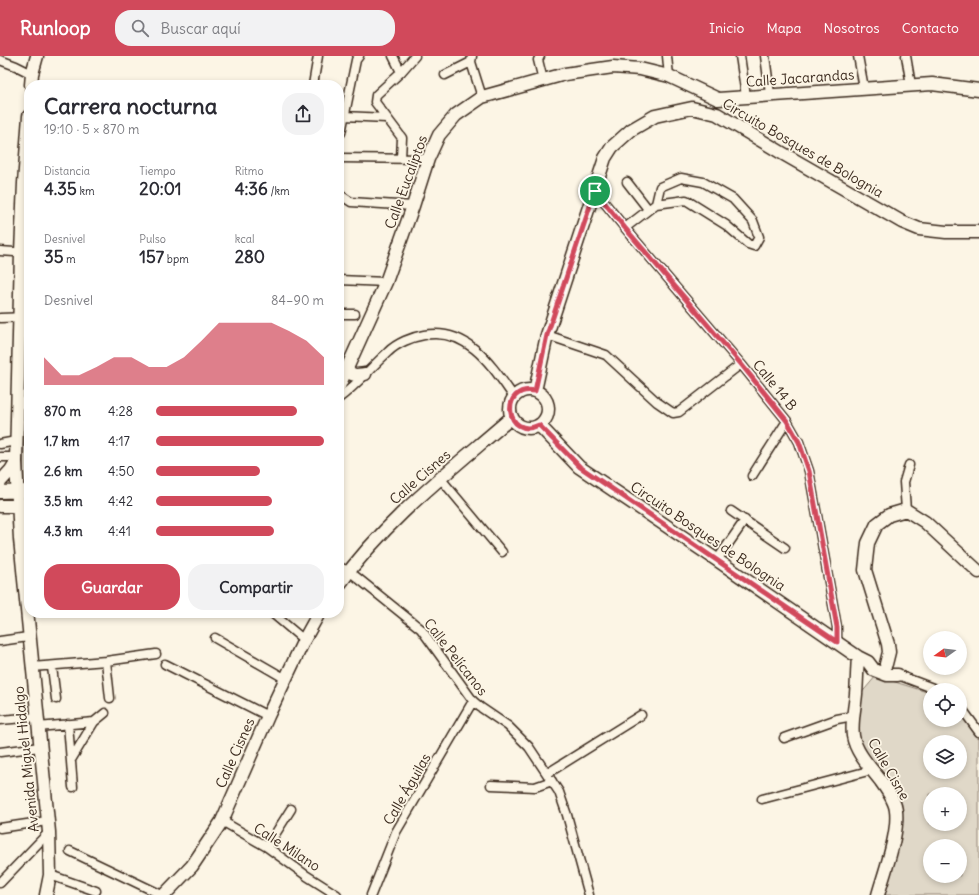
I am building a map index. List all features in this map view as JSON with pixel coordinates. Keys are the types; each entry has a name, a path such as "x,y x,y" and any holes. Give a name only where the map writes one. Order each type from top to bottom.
{"main road":[{"path":"32,79 36,56"},
{"name":"Calle Eucaliptos","path":"344,375 386,282 428,158 439,134 456,115 482,97 565,74 613,67 640,69 669,76 718,99"},
{"name":"Calle Jacarandas","path":"718,99 770,94 932,84 979,90"},
{"path":"717,114 718,99"},
{"name":"Circuito Bosques de Bolognia","path":"535,391 547,335 606,158 612,147 631,130 655,116 692,108 717,114 788,157 902,222 919,229 946,232 979,232"},
{"name":"Avenida Miguel Hidalgo","path":"24,317 16,441 16,459 24,495"},
{"path":"348,366 350,373 355,376 365,374"},
{"path":"524,391 535,391 540,394 547,405 546,418 539,425 533,428 523,427 514,421 510,407 514,397 524,391"},
{"name":"Calle Cisnes","path":"344,569 398,516 512,417"},
{"name":"Circuito Bosques de Bolognia","path":"539,425 580,467 837,642 863,660 874,670 887,675 898,675"},
{"path":"0,482 11,470 16,459"},
{"path":"0,492 24,499"},
{"path":"0,506 24,499"},
{"path":"886,664 889,652 888,644 865,570 868,543 877,524 889,516 906,510 925,522 979,572"},
{"name":"Avenida Miguel Hidalgo","path":"28,618 28,637 48,827 50,875 46,895"},
{"name":"Calle Cisnes","path":"163,895 192,866 222,821 268,716 304,640 316,618"},
{"name":"Circuito Bosques de Bolognia","path":"863,660 876,661 886,664 898,675"},
{"name":"Calle Cisne","path":"863,660 856,693 853,716 853,736 857,747 895,804 898,817 878,895"}],"street":[{"path":"314,80 318,56"},
{"path":"359,56 356,60 344,116 386,118"},
{"path":"393,56 401,72"},
{"path":"401,158 402,138 375,102 376,95 401,72 415,56"},
{"path":"540,56 538,60 543,80"},
{"path":"667,56 669,76"},
{"path":"740,56 746,96"},
{"path":"765,56 770,94"},
{"path":"858,56 864,88"},
{"path":"906,56 911,85"},
{"path":"445,75 472,59 482,97"},
{"path":"0,60 16,66 32,79"},
{"path":"344,158 428,158"},
{"path":"625,228 656,204 686,200 726,225 748,244 754,246 759,237 753,221 733,199 702,182 681,178 660,187 656,204"},
{"path":"627,182 648,209"},
{"name":"Calle 14 B","path":"595,191 741,364 787,421 799,442 809,471 837,627 837,642"},
{"path":"344,198 350,202 413,206"},
{"path":"0,251 24,252"},
{"path":"344,280 386,282"},
{"path":"344,314 355,314"},
{"path":"0,318 24,317"},
{"path":"344,395 389,351 405,341 417,336 438,334 455,337 472,346 488,361 514,397"},
{"path":"547,335 606,356 656,402 673,413 679,412 741,364"},
{"path":"752,476 787,421"},
{"path":"0,444 16,441"},
{"path":"0,457 16,459"},
{"path":"906,510 904,482 909,465"},
{"path":"441,479 502,552"},
{"path":"731,511 785,548"},
{"path":"717,560 745,520"},
{"name":"Calle Pelícanos","path":"344,569 421,629 480,708 508,726 529,747 559,792 567,815 589,895"},
{"path":"278,618 304,640"},
{"path":"0,641 28,637"},
{"path":"215,638 286,679"},
{"path":"32,667 106,661 156,654"},
{"path":"106,661 110,698"},
{"path":"165,664 268,716"},
{"path":"52,666 56,699"},
{"name":"Circuito Bosques de Bolognia","path":"898,675 923,684"},
{"name":"Calle Águilas","path":"372,895 396,832 473,700"},
{"path":"71,760 94,722 105,713"},
{"path":"491,785 535,787 641,715"},
{"path":"784,738 853,716"},
{"path":"967,716 979,732"},
{"path":"0,720 68,724 94,722"},
{"path":"68,724 73,787"},
{"path":"0,752 40,747"},
{"path":"762,799 872,770"},
{"path":"267,847 291,809"},
{"name":"Calle Milano","path":"222,821 267,847 307,876 337,895"},
{"path":"0,828 48,827"},
{"path":"0,883 48,827"},
{"path":"70,851 163,895"},
{"path":"50,875 96,891"}],"shaded area":[{"path":"24,434 24,487 23,487"},
{"path":"876,676 923,691 923,727 967,727 967,721 979,736 979,895 879,895 895,834 892,808 875,785 854,749 859,696"}],"tunnel":[{"path":"0,500 24,500"}],"route":[{"path":"595,191 741,364 787,421 799,442 809,471 837,627 837,642 580,467 539,425 533,428 528,428 518,425 514,421 510,412 510,407 514,397 524,391 535,391 547,335 595,191"}]}
